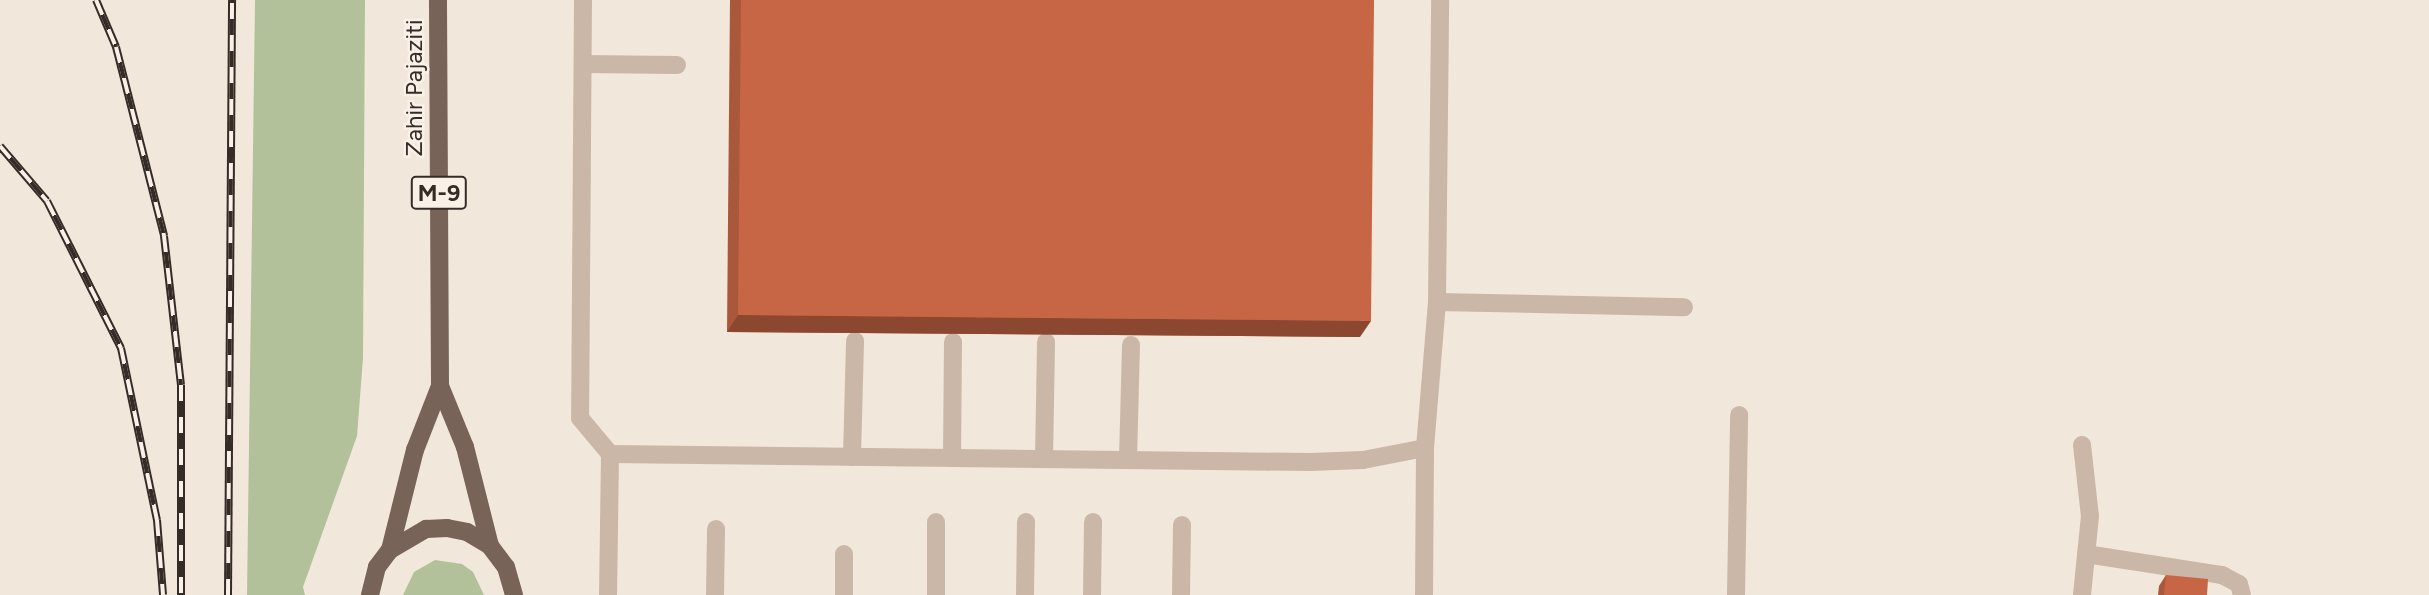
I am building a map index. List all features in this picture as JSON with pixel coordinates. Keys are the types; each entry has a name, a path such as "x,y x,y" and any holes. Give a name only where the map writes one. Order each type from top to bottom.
{"main road":[{"name":"Zahir Pajaziti","path":"390,550 415,450 440,386 438,0"},
{"name":"Zahir Pajaziti","path":"440,386 465,447 490,546"},
{"path":"390,550 426,529 447,528 467,532 490,546"},
{"name":"M-9","path":"490,546 506,566 513,595"},
{"name":"M-9","path":"370,595 377,567 390,550"}],"lane":[{"path":"583,0 580,418 610,454 608,595"},
{"path":"1424,595 1425,448 1437,302 1440,0"},
{"path":"583,64 677,65"},
{"path":"1437,302 1684,307"},
{"path":"852,457 855,341"},
{"path":"952,458 953,342"},
{"path":"1044,459 1046,342"},
{"path":"1128,460 1130,345"},
{"path":"1736,595 1739,415"},
{"path":"2082,445 2090,516 2082,595"},
{"path":"610,454 1363,460 1425,448"},
{"path":"936,522 936,595"},
{"path":"1025,595 1026,522"},
{"path":"1092,595 1093,522"},
{"path":"1181,595 1182,525"},
{"path":"715,595 716,529"},
{"path":"844,595 845,554"},
{"path":"2086,554 2222,575 2239,584 2242,595"}],"green space":[{"path":"255,0 365,0 363,358 357,436 303,587 305,595 247,595"},
{"path":"435,560 462,564 473,572 484,595 403,595 414,572"}],"building":[{"path":"741,0 1374,0 1371,321 738,315"},
{"path":"2166,575 2208,579 2207,595 2164,595"}],"railway":[{"path":"96,0 116,47 164,236 181,385 181,595"},
{"path":"228,595 232,0"},
{"path":"0,146 47,201 121,348 157,520 163,595"}]}
